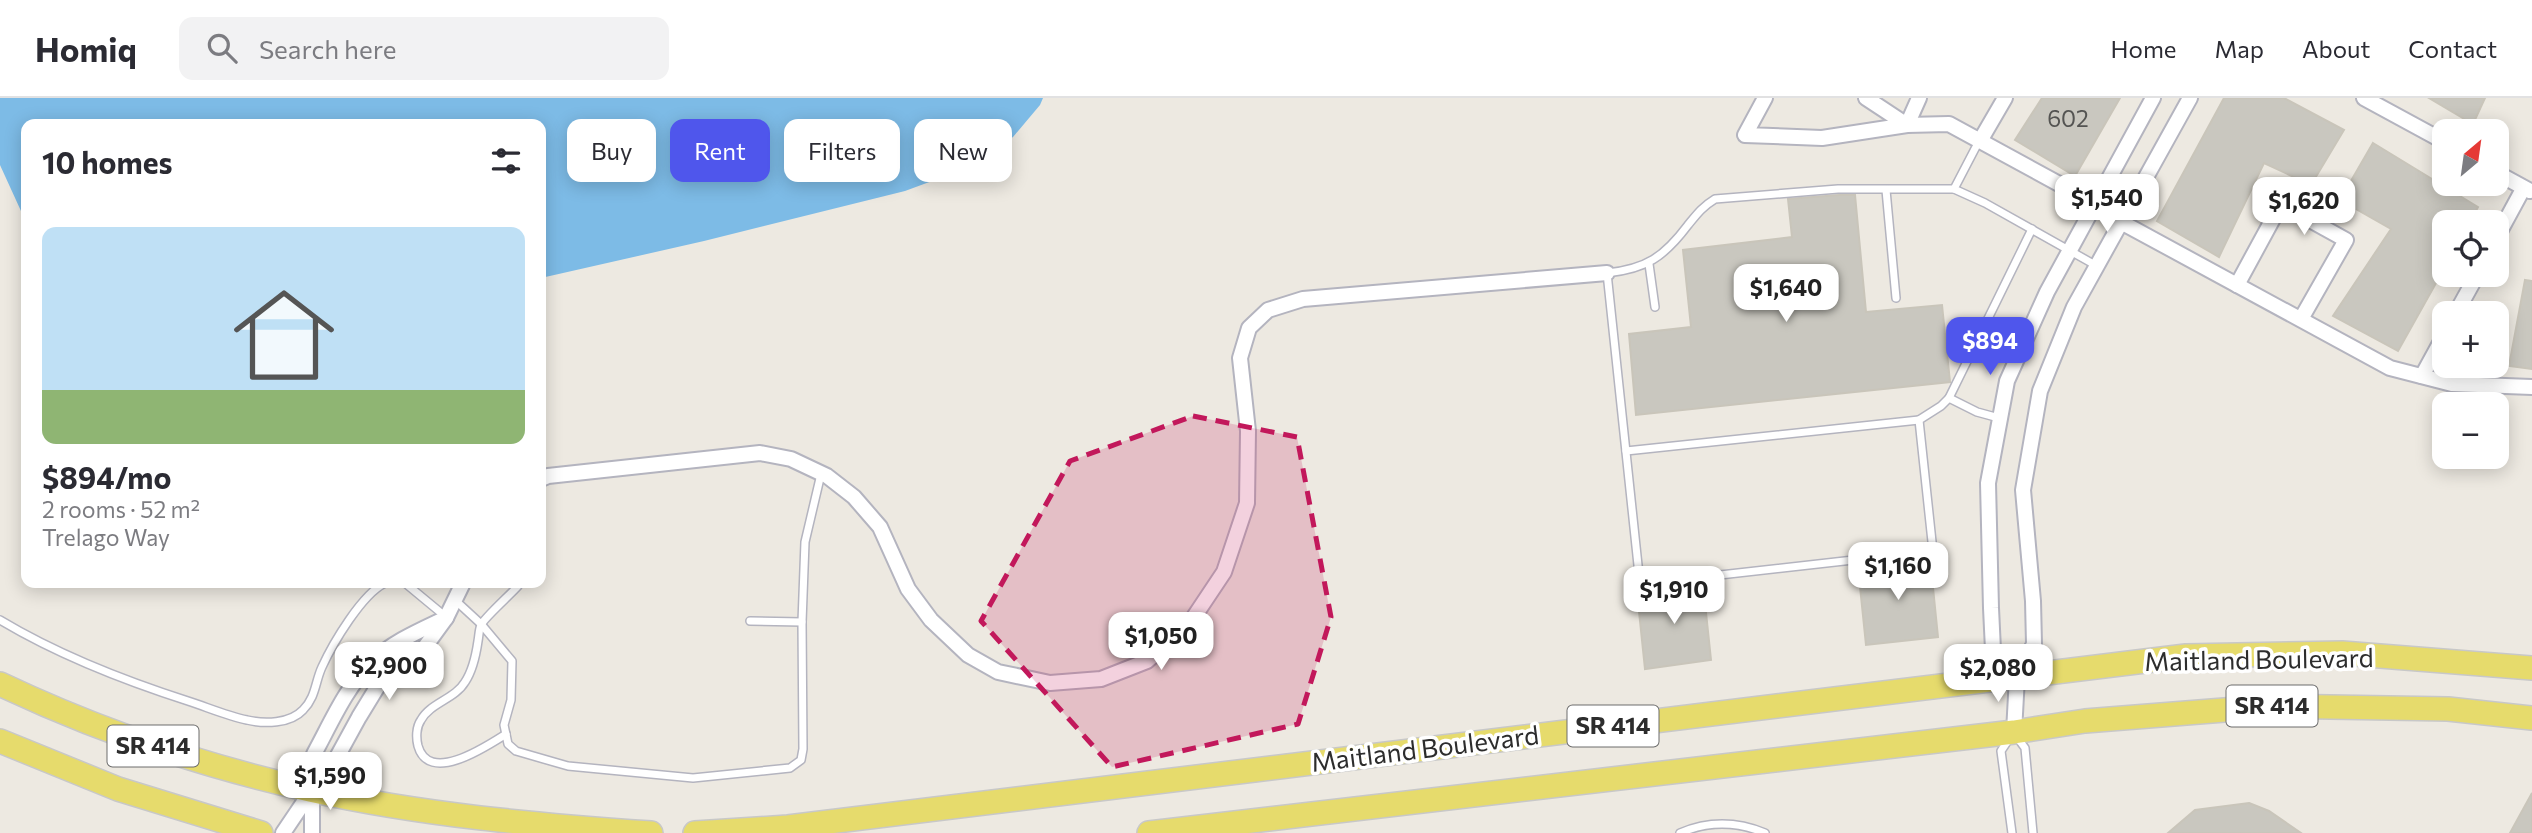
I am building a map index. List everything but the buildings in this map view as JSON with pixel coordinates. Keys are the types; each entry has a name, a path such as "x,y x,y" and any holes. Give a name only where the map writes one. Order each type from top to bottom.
{"main road":[{"name":"Maitland Boulevard","path":"695,833 802,825 2186,656 2329,653 2532,668"},
{"name":"SR 414","path":"0,684 59,710 167,751 260,778 315,780 446,814 651,833"},
{"name":"Maitland Boulevard","path":"1149,833 2014,732 2085,721 2275,706 2448,709 2532,718"},
{"name":"SR 414","path":"0,741 118,789 261,833"}],"street":[{"path":"1765,98 1745,135 1822,138 1907,125 1949,124 2094,203 2121,222 2390,368 2452,384 2532,387"},
{"path":"1866,98 1907,125"},
{"path":"1907,125 1919,98"},
{"path":"1980,141 2005,98"},
{"path":"2017,677 1993,650 1988,483 2007,380 2047,292 2153,98"},
{"path":"2014,732 2017,677 2034,644 2023,490 2040,391 2074,307 2190,98"},
{"path":"2364,98 2432,135"},
{"path":"2509,219 2528,190 2510,180"},
{"path":"2237,285 2281,204 2346,240 2301,319"},
{"path":"546,477 760,453 791,459 821,474 854,497 880,527 908,589 931,620 968,655 998,672 1050,683 1101,679 1147,661 1190,623 1224,572 1247,503 1248,431 1240,358 1249,328 1268,310 1303,299 1607,273"},
{"path":"2422,376 2432,358"},
{"path":"283,833 315,780 336,759 384,676 422,651 446,618 461,588"},
{"path":"312,833 314,754 344,698 372,662 400,641 446,618"}],"lane":[{"path":"1954,189 1980,141"},
{"path":"1919,420 1933,551 1640,584 1607,273 1628,271 1649,264 1665,252 1700,208 1715,199 1838,189 1954,189 1985,203 2097,266"},
{"path":"1886,190 1896,298"},
{"path":"1626,451 1919,420 1949,398 2032,229"},
{"path":"1649,264 1654,307"},
{"path":"1949,398 1977,412 2000,419"},
{"path":"455,600 481,624 512,661 511,700 504,725 508,744 516,751 568,766 693,778 790,768 801,760 803,749 802,622 805,542 821,474"},
{"path":"0,620 37,643 141,686 248,721 268,722 287,720 302,711 317,688 321,669 363,601 375,588"},
{"path":"411,588 446,618"},
{"path":"506,734 480,751 436,764 426,759 419,750 417,729 421,719 459,692 468,679 476,658 481,624 516,588"},
{"path":"750,621 802,622"},
{"path":"2012,833 2001,751 2014,732 2025,748 2033,833"},
{"path":"1680,833 1694,827 1725,823 1765,833"}],"highlighted area":[{"path":"1193,416 1297,437 1331,617 1298,724 1112,767 981,621 1070,461"}],"water":[{"path":"0,98 1043,98 1012,138 1012,119 914,119 914,182 929,182 905,191 546,277 546,119 21,119 21,211 0,165"}]}
